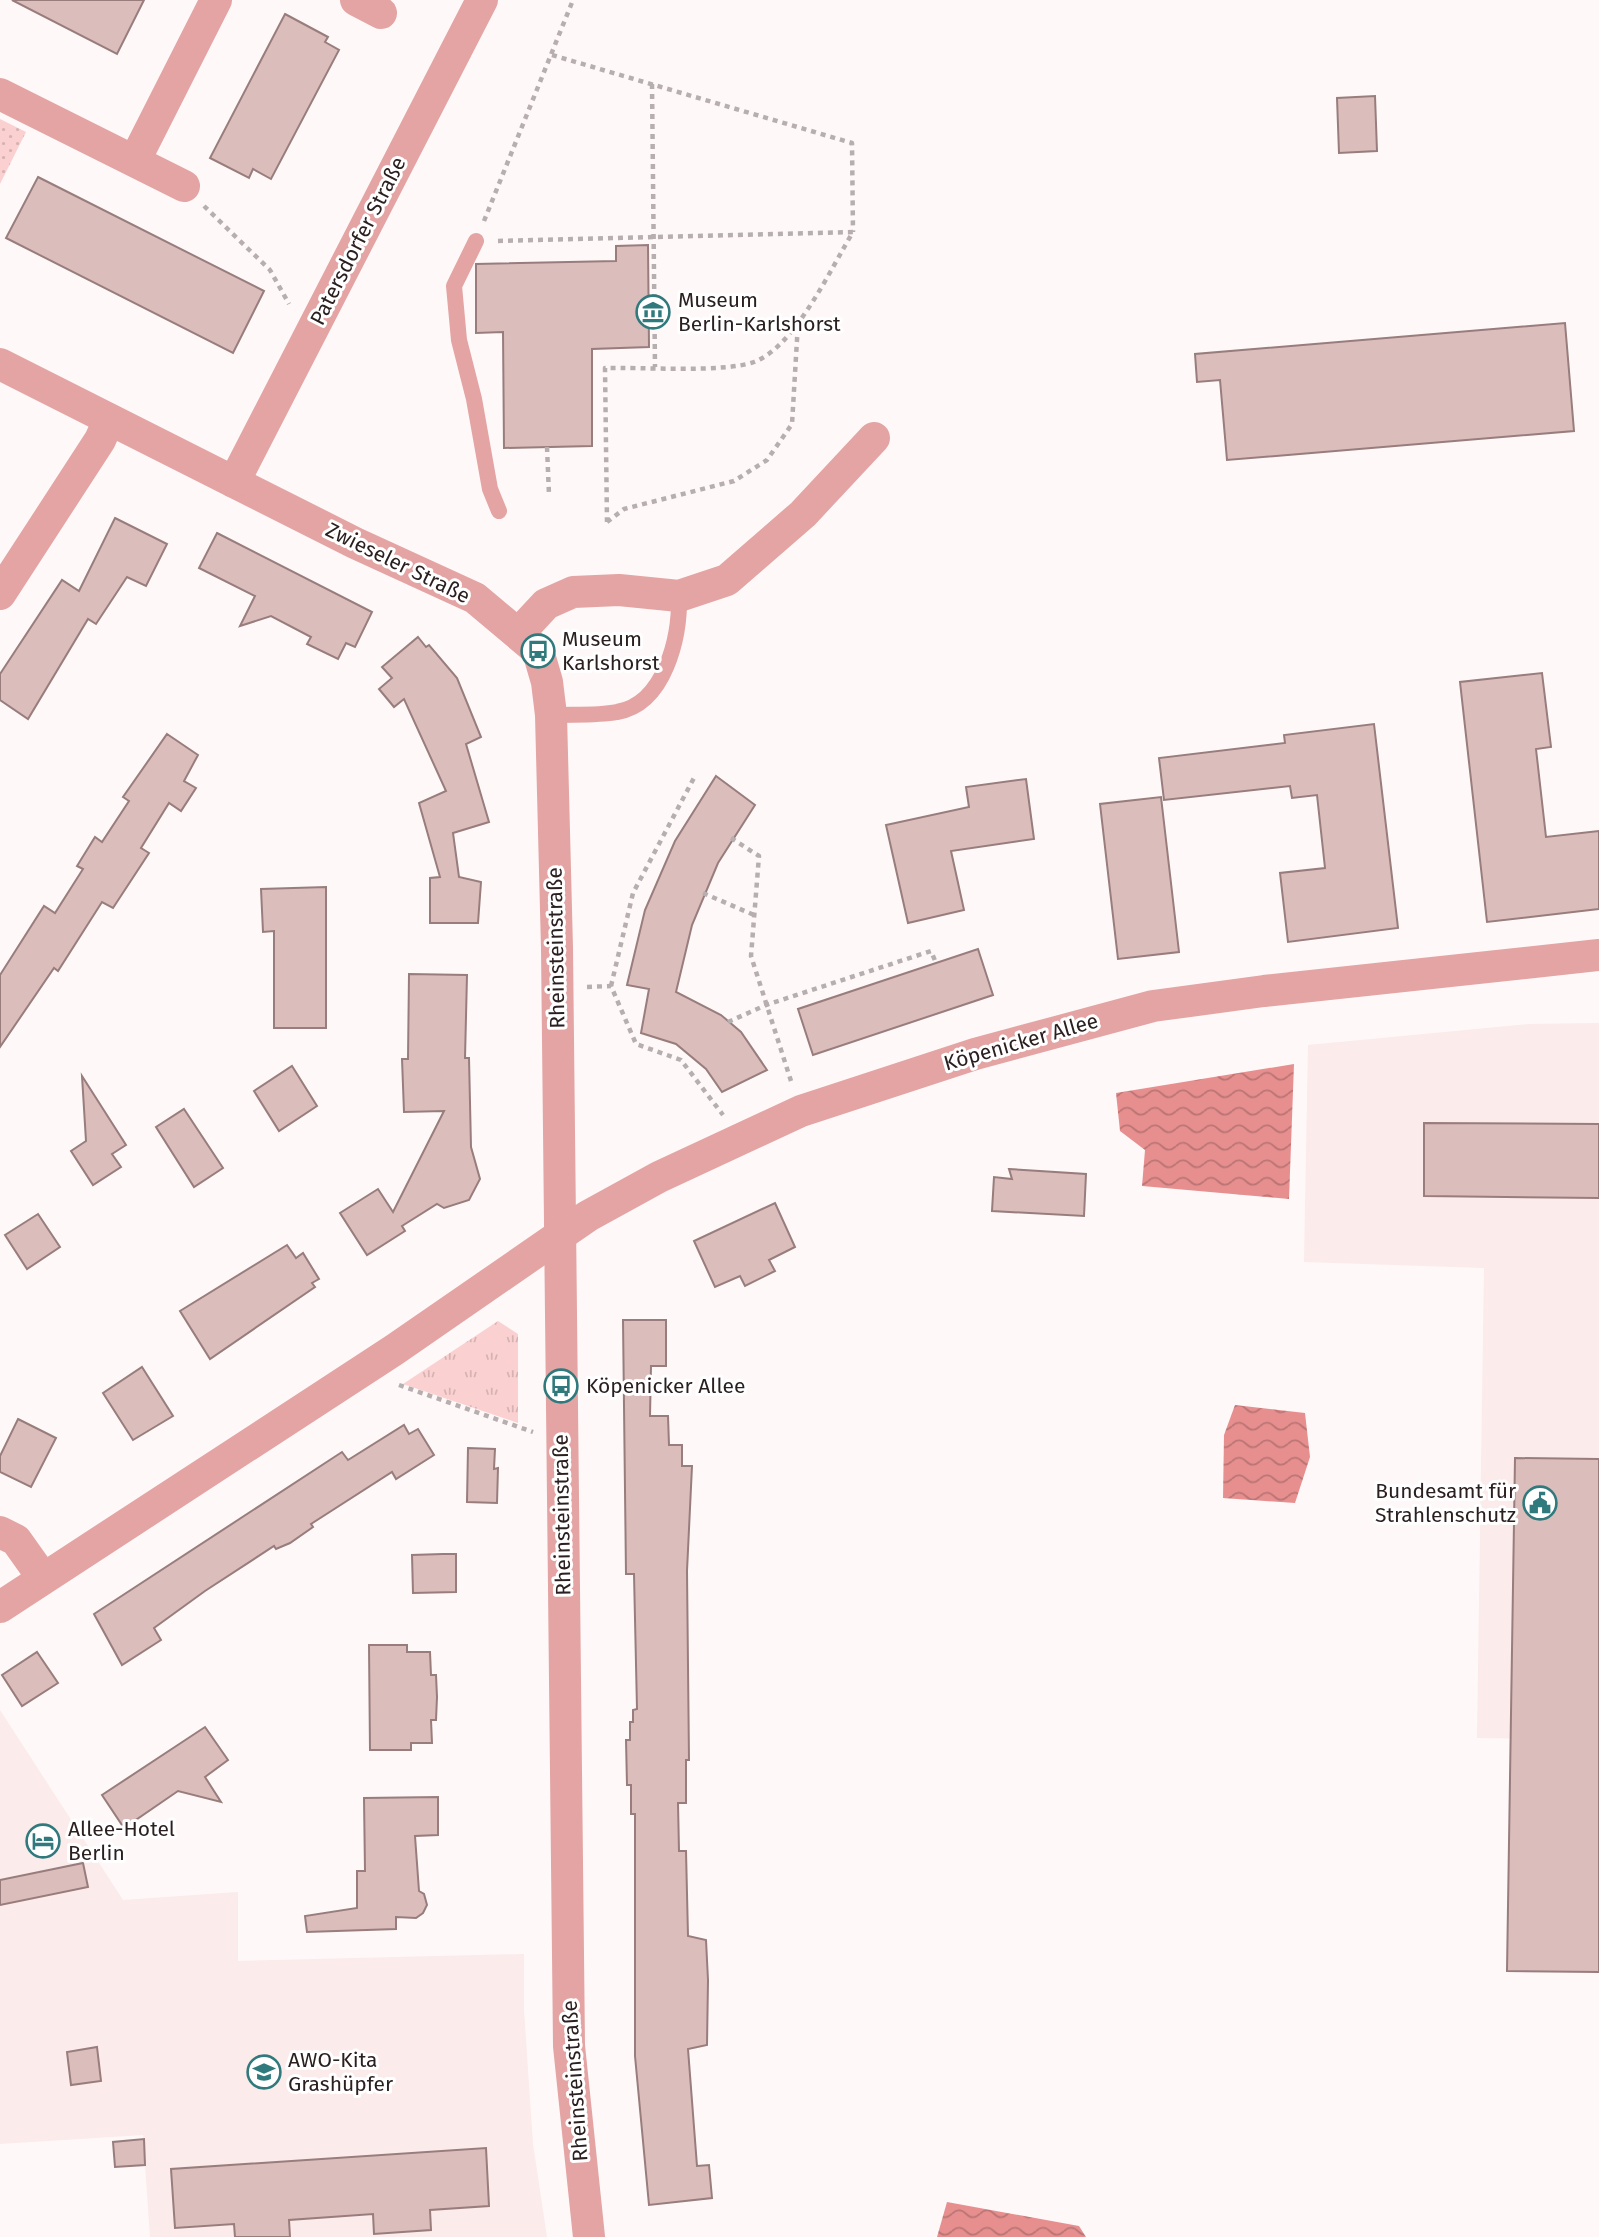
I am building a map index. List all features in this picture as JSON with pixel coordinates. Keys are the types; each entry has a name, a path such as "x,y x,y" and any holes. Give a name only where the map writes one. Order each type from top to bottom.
{"street":[{"path":"135,160 216,0"},
{"name":"Patersdorfer Straße","path":"234,482 482,0"},
{"path":"0,94 184,186"},
{"name":"Zwieseler Straße","path":"0,364 234,482 475,598 519,633"},
{"path":"0,594 100,440 109,420"},
{"path":"519,633 547,604 573,592 619,590 679,596 727,580 803,513 874,438"},
{"name":"Rheinsteinstraße","path":"519,633 538,651 551,715 558,987 569,2046 589,2237"},
{"name":"Köpenicker Allee","path":"0,1606 381,1358 612,1202 801,1111 975,1054 1153,1006 1264,991 1599,955"},
{"path":"0,1532 16,1540 43,1578"}],"lane":[{"path":"476,241 454,286 458,340 474,399 490,489 499,511"},
{"path":"551,715 620,712 650,695 667,666 680,624 679,596"}],"path":[{"path":"573,0 476,241 853,232"},
{"path":"552,55 852,143 853,232 798,322 778,346 755,362 732,366 605,368 607,522 624,509 734,481 767,460 792,424 798,322"},
{"path":"652,83 655,368"},
{"path":"184,186 270,270 290,306 298,313"},
{"path":"547,447 549,495"},
{"path":"695,776 633,893 611,986 636,1044 681,1060 726,1118 736,1140"},
{"path":"731,838 760,856 751,956 801,1111"},
{"path":"703,893 754,915"},
{"path":"728,1022 766,1005 931,951 936,963"},
{"path":"558,987 611,986"},
{"path":"381,1358 398,1384 561,1442"}],"shaded area":[{"name":"Bundesamt für Strahlenschutz","path":"1599,1023 1599,1740 1477,1738 1484,1268 1304,1262 1308,1045 1529,1024"},
{"name":"AWO-Kita Grashüpfer","path":"0,1710 123,1900 238,1892 238,1961 524,1954 524,2010 533,2144 547,2237 150,2237 143,2135 0,2144"}],"green space":[{"path":"0,119 26,132 0,184"},
{"path":"498,1321 518,1334 518,1423 403,1384"}],"water":[{"path":"1294,1064 1289,1199 1142,1186 1145,1150 1120,1131 1116,1093"},
{"path":"1235,1405 1305,1413 1310,1457 1295,1503 1223,1498 1224,1435"},
{"path":"947,2202 1079,2226 1086,2237 937,2237"}],"building":[{"path":"12,0 144,0 117,54"},
{"path":"285,14 328,37 325,42 339,50 271,179 253,169 249,178 210,158"},
{"path":"1375,96 1377,151 1339,153 1337,98"},
{"path":"38,177 264,291 233,353 6,238"},
{"path":"648,245 649,347 592,349 592,446 504,448 503,332 476,333 476,264 616,261 616,246"},
{"path":"1565,323 1574,431 1227,460 1220,380 1197,382 1195,354"},
{"path":"115,518 167,544 146,586 127,577 96,624 88,619 28,719 0,700 0,674 62,580 79,591"},
{"path":"217,533 372,612 355,647 346,643 338,659 307,644 311,637 271,616 240,626 255,596 199,568"},
{"path":"418,637 426,647 429,645 457,678 481,737 466,744 489,822 453,833 459,877 481,882 478,923 430,923 430,878 440,877 419,803 446,791 404,699 394,707 379,689 392,678 382,667"},
{"path":"1542,673 1551,747 1536,749 1546,837 1599,831 1599,909 1487,922 1460,682"},
{"path":"1374,724 1398,928 1288,942 1280,873 1325,868 1317,795 1292,798 1290,786 1164,800 1159,758 1285,743 1284,735"},
{"path":"167,734 198,755 184,781 196,788 181,811 169,803 141,848 149,853 113,908 102,902 58,971 54,968 0,1047 0,975 44,906 55,913 83,869 77,866 95,837 102,842 129,801 123,797"},
{"path":"716,776 755,805 718,863 692,925 676,992 721,1015 741,1032 767,1070 722,1092 706,1069 676,1044 641,1033 649,989 627,985 645,910 675,841"},
{"path":"1026,779 1034,839 951,851 964,910 908,923 886,825 969,807 966,787"},
{"path":"1161,797 1179,952 1118,959 1100,804"},
{"path":"326,887 326,1028 274,1028 274,931 263,932 261,889"},
{"path":"978,949 993,995 813,1055 798,1009"},
{"path":"409,974 467,975 465,1058 469,1058 471,1147 480,1179 469,1200 444,1208 437,1204 402,1226 405,1231 367,1255 340,1213 378,1189 393,1212 444,1111 404,1112 402,1059 408,1059"},
{"path":"292,1066 317,1106 279,1131 254,1091"},
{"path":"82,1076 126,1145 112,1154 121,1167 93,1185 71,1151 86,1141"},
{"path":"184,1109 223,1168 194,1187 156,1127"},
{"path":"1424,1123 1599,1124 1599,1198 1424,1196"},
{"path":"1009,1169 1086,1174 1084,1216 992,1211 994,1177 1012,1179"},
{"path":"775,1203 795,1247 769,1260 775,1271 745,1286 740,1276 715,1287 694,1241"},
{"path":"38,1214 60,1247 27,1269 5,1235"},
{"path":"287,1245 296,1258 303,1253 319,1279 312,1283 315,1287 210,1359 180,1311"},
{"path":"623,1320 666,1320 666,1366 651,1366 650,1416 668,1416 669,1445 682,1445 682,1466 692,1466 687,1571 689,1760 686,1760 686,1803 678,1803 679,1851 686,1851 688,1936 706,1940 708,1980 707,2045 688,2049 697,2166 709,2165 712,2198 649,2205 635,2056 635,1814 631,1814 631,1785 627,1785 626,1740 630,1740 630,1722 633,1722 633,1710 637,1709 634,1574 626,1574"},
{"path":"142,1367 173,1416 133,1440 103,1393"},
{"path":"18,1419 56,1438 31,1487 0,1472 0,1456"},
{"path":"404,1425 409,1434 418,1429 434,1455 396,1479 392,1472 311,1524 313,1527 290,1543 276,1549 274,1546 205,1591 154,1628 161,1640 122,1665 94,1614 342,1452 348,1460"},
{"path":"468,1448 495,1449 494,1469 498,1468 497,1503 467,1502"},
{"path":"1515,1458 1599,1459 1599,1972 1507,1971"},
{"path":"456,1554 456,1592 413,1593 412,1555"},
{"path":"369,1645 407,1645 407,1652 430,1652 431,1675 436,1675 437,1697 436,1720 431,1720 432,1743 411,1743 411,1750 370,1750"},
{"path":"37,1652 58,1683 22,1706 2,1675"},
{"path":"205,1727 228,1760 205,1777 221,1802 178,1791 124,1828 102,1795"},
{"path":"438,1797 438,1835 415,1836 419,1891 424,1894 427,1905 423,1913 416,1918 396,1917 396,1929 307,1932 305,1916 357,1908 357,1871 365,1871 364,1798"},
{"path":"83,1863 88,1887 0,1905 0,1880"},
{"path":"97,2047 101,2081 71,2085 67,2052"},
{"path":"144,2139 145,2165 115,2167 113,2142"},
{"path":"486,2148 489,2206 430,2210 431,2230 374,2234 373,2214 289,2220 290,2237 235,2237 234,2224 175,2228 171,2169"}],"place":[{"name":"Museum Berlin-Karlshorst","path":"653,312"},
{"name":"Museum Karlshorst","path":"538,651"},
{"name":"Köpenicker Allee","path":"561,1386"},
{"name":"Bundesamt für Strahlenschutz","path":"1540,1503"},
{"name":"Allee-Hotel Berlin","path":"43,1841"},
{"name":"AWO-Kita Grashüpfer","path":"264,2072"}]}
